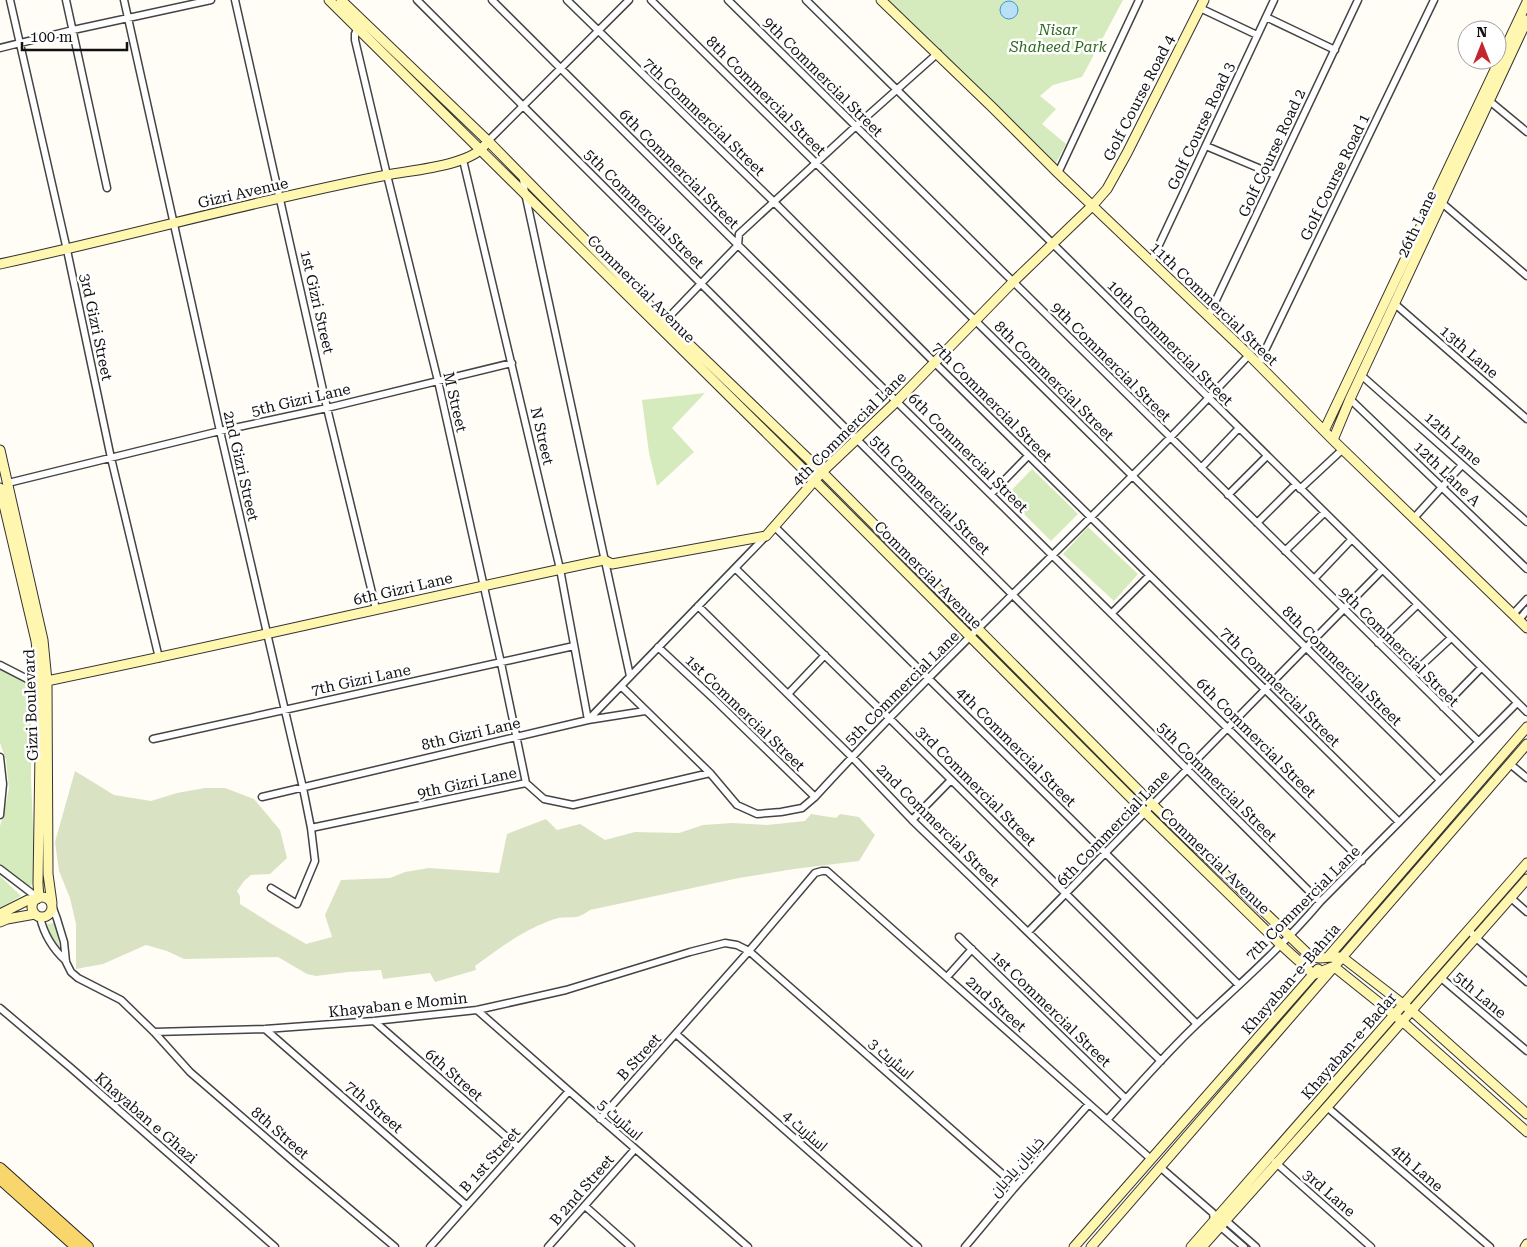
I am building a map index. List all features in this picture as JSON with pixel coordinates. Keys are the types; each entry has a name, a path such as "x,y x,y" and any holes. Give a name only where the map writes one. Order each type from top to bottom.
{"main road":[{"name":"Commercial Avenue","path":"329,0 815,481 1146,813 1280,944 1310,972 1315,974"},
{"name":"Commercial Avenue","path":"341,0 488,142 665,322 822,472 1153,805 1288,936 1311,956 1320,958 1342,957"},
{"name":"11th Commercial Street","path":"881,0 938,53 1058,173 1249,356 1527,628"},
{"path":"1324,431 1487,98 1527,2"},
{"name":"Golf Course Road 4","path":"1093,205 1107,189 1128,153 1202,4"},
{"name":"26th Lane","path":"1333,440 1350,399 1442,203 1487,98 1527,20"},
{"name":"Gizri Avenue","path":"0,264 67,250 281,198 463,160 481,150 488,142"},
{"name":"4th Commercial Lane","path":"766,536 822,472 898,401 1013,282 1093,205"},
{"name":"Gizri Boulevard","path":"0,450 4,485 42,640 48,874 52,905"},
{"name":"6th Gizri Lane","path":"44,684 560,569 604,560 612,564 766,536"},
{"name":"Gizri Boulevard","path":"38,898 44,684"},
{"name":"Khayaban-e-Bahria","path":"1074,1247 1315,974 1527,727"},
{"name":"Khayaban-e-Bahria","path":"1091,1247 1527,744"},
{"name":"Khayaban-e-Badar","path":"1273,1161 1328,1107 1398,1018 1404,1004 1527,863"},
{"name":"Khayaban-e-Badar","path":"1192,1247 1273,1161 1398,1018 1412,1010 1527,879"},
{"path":"38,898 32,906 38,916"},
{"path":"0,914 28,900 38,898 47,898 52,905 48,916 6,919 0,922"},
{"path":"1353,944 1354,966"},
{"path":"1342,957 1412,1010 1527,1114"},
{"path":"1315,974 1334,967 1398,1018 1527,1132"},
{"path":"1237,1062 1246,1069"},
{"path":"0,1168 88,1247"},
{"path":"0,1179 76,1247"},
{"name":"Khayaban-e-Badar","path":"1202,1247 1219,1219"}],"street":[{"name":"3rd Gizri Street","path":"10,0 67,250 111,458 159,658"},
{"path":"66,0 107,188"},
{"name":"2nd Gizri Street","path":"124,0 311,828 315,861 296,904 270,888"},
{"path":"0,48 211,0"},
{"name":"1st Gizri Street","path":"235,0 327,408 376,609"},
{"name":"5th Commercial Street","path":"417,0 1320,902"},
{"name":"6th Commercial Street","path":"492,0 1362,861"},
{"name":"7th Commercial Street","path":"567,0 774,202 1399,822"},
{"path":"488,142 629,0"},
{"name":"8th Commercial Street","path":"651,0 1440,780"},
{"name":"9th Commercial Street","path":"728,0 1478,741"},
{"name":"10th Commercial Street","path":"806,0 1527,712"},
{"path":"1058,173 1139,0"},
{"name":"Golf Course Road 3","path":"1151,262 1274,0"},
{"name":"Golf Course Road 2","path":"1208,317 1358,0"},
{"name":"Golf Course Road 1","path":"1258,365 1434,0"},
{"path":"1202,4 1257,35"},
{"path":"1266,17 1335,50"},
{"name":"M Street","path":"357,29 355,40 438,381 526,783"},
{"path":"665,322 738,245 739,234 896,89 938,53"},
{"path":"1487,98 1527,132"},
{"path":"1206,146 1275,176"},
{"name":"N Street","path":"463,160 560,569 588,720"},
{"path":"523,178 630,676"},
{"path":"1442,203 1527,276"},
{"name":"13th Lane","path":"1395,304 1527,419"},
{"name":"5th Commercial Lane","path":"621,686 710,773 737,805 757,814 802,808 815,797 889,718 978,628 1171,438 1249,356"},
{"name":"5th Gizri Lane","path":"4,485 220,431 327,408 512,363"},
{"name":"12th Lane","path":"1362,375 1527,522"},
{"name":"12th Lane A","path":"1350,399 1527,569"},
{"path":"1201,468 1238,428"},
{"path":"1257,523 1343,449"},
{"path":"991,494 1028,456"},
{"path":"1228,495 1267,456"},
{"path":"1414,518 1462,465"},
{"path":"1286,551 1324,513"},
{"name":"4th Commercial Street","path":"776,526 1239,985"},
{"name":"4th Commercial Lane","path":"588,720 766,536"},
{"path":"1314,580 1352,540"},
{"name":"3rd Commercial Street","path":"735,568 1197,1024"},
{"name":"6th Commercial Lane","path":"1028,932 1107,854 1382,570"},
{"path":"1112,614 1149,576"},
{"path":"1516,617 1527,599"},
{"path":"1378,643 1417,605"},
{"name":"2nd Commercial Street","path":"698,606 852,757 912,820 1161,1061"},
{"path":"1516,617 1527,610"},
{"path":"1411,675 1451,638"},
{"name":"7th Gizri Lane","path":"153,739 574,646"},
{"name":"1st Commercial Street","path":"658,647 716,700 815,797"},
{"path":"788,694 825,655"},
{"path":"0,665 44,684"},
{"path":"1443,708 1481,668"},
{"name":"7th Commercial Lane","path":"1107,1120 1197,1024 1288,936 1517,703"},
{"name":"8th Gizri Lane","path":"262,797 588,720 645,710"},
{"path":"0,757 3,784 0,815"},
{"path":"1510,764 1527,778"},
{"name":"9th Gizri Lane","path":"311,828 526,783 544,799 573,805 710,773"},
{"path":"912,820 951,780"},
{"path":"0,869 38,898"},
{"name":"2nd Street","path":"749,951 815,873 827,871 1152,1159"},
{"path":"1511,898 1527,912"},
{"path":"52,905 64,942 66,962"},
{"path":"38,916 42,928 71,972 78,978 121,1000 154,1032"},
{"path":"1468,930 1527,982"},
{"name":"1st Commercial Street","path":"959,937 1126,1098"},
{"name":"Khayaban e Momin","path":"154,1032 265,1029 374,1021 477,1010 566,990 725,943 749,951"},
{"path":"947,976 972,949"},
{"name":"B Street","path":"600,1119 749,951"},
{"name":"اسٹریٹ 3","path":"749,951 1016,1186"},
{"name":"5th Lane","path":"1440,977 1527,1051"},
{"name":"Khayaban e Ghazi","path":"0,1008 275,1247"},
{"name":"اسٹریٹ 5","path":"477,1010 748,1247"},
{"name":"6th Street","path":"374,1021 518,1147"},
{"name":"7th Street","path":"265,1029 466,1205"},
{"name":"8th Street","path":"154,1032 190,1072 395,1247"},
{"name":"اسٹریٹ 4","path":"676,1034 918,1247"},
{"name":"B 1st Street","path":"430,1247 569,1091"},
{"name":"خیابان بادبان","path":"965,1247 1089,1104"},
{"name":"4th Lane","path":"1328,1107 1490,1247"},
{"name":"B 2nd Street","path":"548,1247 635,1149"},
{"name":"3rd Lane","path":"1273,1161 1371,1247"},
{"path":"1160,1167 1219,1219 1256,1247"},
{"path":"584,1206 631,1247"},
{"path":"1219,1219 1244,1247"}],"green space":[{"name":"Nisar Shaheed Park","path":"887,0 1123,0 1082,77 1053,85 1040,96 1056,109 1042,124 1066,144 1055,165"},
{"path":"705,393 672,428 694,452 657,486 649,453 642,400"},
{"path":"1032,469 1078,514 1051,541 1006,496"},
{"path":"1088,527 1138,574 1114,601 1063,554"},
{"path":"0,667 31,685 31,778 35,880 28,889 0,866 0,826 9,788 6,760 0,743"},
{"path":"75,771 114,795 151,801 177,793 205,788 225,788 254,799 280,830 287,858 270,874 251,875 244,881 237,891 240,896 240,904 306,944 332,937 325,915 341,880 390,878 405,872 429,868 499,873 507,834 546,819 557,830 580,824 605,840 635,832 679,833 703,825 732,823 767,825 805,821 811,814 836,818 840,814 859,817 875,835 859,861 739,878 590,910 576,917 553,919 510,941 475,966 476,970 435,982 430,973 383,979 381,970 316,976 307,974 278,957 184,959 167,951 146,945 103,964 76,969 76,924 70,898 59,871 55,842"},
{"path":"0,876 21,896 0,908"},
{"path":"55,922 60,951 43,926"}],"water":[{"path":"1009,1 1015,4 1018,10 1015,16 1009,19 1003,16 1000,10 1003,4"}]}
